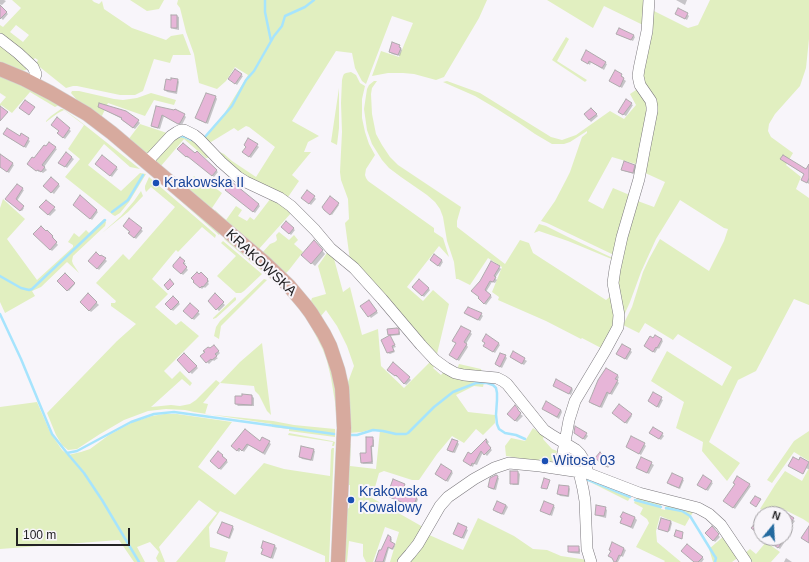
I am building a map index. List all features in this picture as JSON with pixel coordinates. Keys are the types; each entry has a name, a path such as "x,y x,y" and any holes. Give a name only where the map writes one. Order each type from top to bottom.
{"main road":[{"name":"KRAKOWSKA","path":"0,69 52,92 87,114 112,133 264,262 289,286 318,323 327,340 341,380 343,402 344,428 338,562"}],"street":[{"path":"560,469 569,420 575,401 618,327 618,315 613,283 614,276 622,237 640,174 652,111 651,101 640,85 638,76 647,36 649,0"},
{"path":"0,39 33,67 36,74 33,83"},
{"path":"146,162 171,136 177,132 184,130 194,135 238,177 280,198 295,210 331,249 354,268 421,346 446,368 455,373 497,378 507,384 544,430 580,454 585,462 587,469 583,472 587,549 591,562"},
{"path":"403,562 418,544 440,506 448,497 474,479 494,468 509,463 583,472 639,493 698,508 709,514 721,525 746,562"}],"green space":[{"path":"12,0 92,0 99,4 102,1 104,9 132,28 166,40 171,36 183,34 191,55 173,55 170,63 154,59 143,91 135,95 120,95 77,86 66,88 36,64 38,60 35,58 32,61 0,34 0,25 3,27 21,8","holes":["16,25 29,35 23,42 10,32"]},
{"path":"130,0 164,0 159,9 147,11"},
{"path":"178,0 487,0 479,18 444,77 436,80 414,74 403,73 388,73 372,76 381,51 399,57 413,23 392,16 366,84 362,81 355,68 352,53 336,51 292,121 319,136 308,142 304,152 311,152 292,175 299,181 286,200 252,184 211,148 224,154 256,177 275,147 249,127 246,126 238,131 234,128 211,142 201,138 204,137 224,114 248,75 235,67 226,81 217,89 199,83 194,54 186,32 180,8 177,4"},
{"path":"547,0 646,0 643,25 604,6 593,28"},
{"path":"710,0 809,0 809,39 806,68 800,86 775,114 769,124 768,131 771,137 793,153 786,165 801,177 796,189 809,198 809,305 794,299 756,371 738,380 709,442 740,463 727,481 702,451 703,442 676,428 684,402 651,381 667,351 722,386 732,367 678,334 673,340 645,323 639,333 623,325 632,307 643,272 660,239 709,271 724,241 728,229 724,228 680,200 656,239 621,322 615,289 635,200 654,207 665,182 643,172 651,125 643,84 650,9 688,28 698,25"},
{"path":"566,37 569,39 557,61 587,80 585,82 552,60"},
{"path":"0,43 26,68 26,70 22,71 0,64"},
{"path":"351,72 356,75 360,83 365,86 362,99 362,118 369,144 375,155 366,169 366,178 368,181 434,228 434,232 443,238 449,257 439,246 407,287 423,301 433,290 449,304 437,354 434,356 350,260 345,223 349,219 348,199 341,180 340,172 342,80 344,74"},
{"path":"0,75 32,88 59,105 55,107 30,92 12,113 1,105 0,107 0,104 6,97 0,93"},
{"path":"374,81 377,81 372,88 371,94 372,114 376,134 382,145 390,157 398,165 461,207 457,227 505,264 520,240 529,243 533,253 606,300 613,294 617,315 603,349 546,321 498,300 499,297 492,292 502,267 488,258 470,285 456,279 454,262 447,241 443,217 440,209 427,195 389,168 372,144 367,130 364,109 367,89"},
{"path":"447,81 480,93 551,137 562,140 576,135 610,111 624,119 636,105 630,94 639,88 650,105 639,165 612,157 588,201 603,209 613,188 632,196 616,256 541,221 555,201 566,180 582,137 587,133 587,131 570,142 564,144 552,144 475,96 443,82"},
{"path":"339,88 339,128 337,145 331,142"},
{"path":"72,91 79,91 123,100 137,98 151,93 176,100 174,105 154,100 145,116 108,103 101,118 77,100 71,93"},
{"path":"63,109 77,119 140,169 130,167 104,144 88,165 121,191 140,173 146,174 129,202 120,213 115,216 65,177 80,159 68,149 84,125 64,110 46,122 51,116"},
{"path":"140,124 170,134 147,155 128,140"},
{"path":"184,133 214,157 206,158 184,139 161,166 154,163 153,156"},
{"path":"194,176 204,185 210,184 222,193 210,211 185,187"},
{"path":"149,177 216,235 215,238 202,227 178,252 176,250 152,279 168,294 155,307 176,325 181,321 199,336 164,371 172,379 180,371 192,383 190,386 182,379 151,407 171,405 180,406 190,404 216,380 220,383 203,403 208,404 205,414 185,410 166,409 148,411 124,420 77,449 68,450 62,445 56,435 47,413 117,341 136,324 111,306 111,303 115,303 116,301 96,283 123,254 129,260 175,207 151,187 146,192 145,186"},
{"path":"166,188 177,195 221,232 219,235"},
{"path":"141,191 143,196 128,212 102,233 121,216"},
{"path":"271,198 292,212 258,250 213,213 215,210 226,220 236,206 242,210 238,216 247,221 250,217 254,220"},
{"path":"3,199 25,219 7,239 37,280 73,247 73,245 68,242 74,233 79,237 86,230 89,233 104,219 106,222 105,226 73,256 73,264 79,273 67,262 41,287 32,291 35,296 5,313 0,302 0,208"},
{"path":"539,224 615,259 614,260 539,231 534,233"},
{"path":"279,232 289,240 294,235 298,240 294,244 303,252 284,275 261,254 270,244 277,240 276,235"},
{"path":"226,236 264,270 264,273 224,239"},
{"path":"223,241 262,274 241,293 236,293 217,276 236,256 221,243"},
{"path":"329,250 333,255 343,292 350,287 362,335 378,329 381,366 404,388 430,362 437,363 433,368 441,375 445,370 484,382 483,387 474,386 456,395 468,412 495,415 495,423 483,435 476,429 464,443 452,436 437,454 419,480 412,480 384,471 379,473 372,498 423,527 405,554 397,562 390,562 399,532 385,527 373,562 366,562 363,556 363,544 349,541 347,562 343,562 344,528 347,509 349,508 350,501 353,501 353,497 350,497 350,485 348,485 348,444 351,444 350,466 376,469 380,430 349,433 348,382 354,366 347,346 337,326 326,310 321,318 311,301 312,298 326,294 318,266"},
{"path":"270,275 304,310 315,327 326,350 336,382 339,412 338,425 331,378 323,350 300,308 267,276"},
{"path":"264,279 267,280 221,326 219,339 214,336 216,327 220,321"},
{"path":"235,297 236,300 213,319 213,318"},
{"path":"262,343 271,415 255,391 254,386 220,383 240,362"},
{"path":"459,364 481,369 482,374 457,370"},
{"path":"37,402 50,432 62,450 68,455 90,449 109,435 133,422 152,416 177,414 232,422 198,467 235,495 264,463 284,469 330,476 331,450 334,448 329,562 325,562 325,556 220,511 209,527 210,547 228,552 225,562 176,562 217,513 199,500 159,547 165,562 158,562 156,558 159,552 150,542 137,547 145,562 134,562 119,540 0,549 0,407"},
{"path":"211,415 335,429 335,437 289,431 289,429 272,427 272,424"},
{"path":"533,428 544,436 543,439 552,449 557,451 554,462 540,459 537,461 506,456 505,446 511,438 525,441"},
{"path":"809,431 809,461 794,452 772,483 767,480 794,441"},
{"path":"289,433 335,442 334,446 332,446 333,442 288,435"},
{"path":"809,468 809,523 793,514 793,506 762,506 785,471 802,481"},
{"path":"587,477 632,494 628,501 586,480"},
{"path":"637,496 661,503 661,509 665,510 666,504 693,512 685,526 660,516 656,531 657,542 681,562 664,562 665,561 636,547 649,523 647,519 640,514 643,508 634,503"},
{"path":"478,518 514,536 533,549 547,550 561,556 588,560 589,562 409,562 427,534 463,550"},
{"path":"724,536 739,557 732,562 713,562 709,549"},
{"path":"763,546 772,546 780,552 771,562 752,562 745,553 750,549 756,554"}],"building":[{"path":"0,5 7,12 0,19"},
{"path":"678,8 688,13 685,19 675,14"},
{"path":"171,15 177,15 177,28 171,28"},
{"path":"619,28 634,35 631,40 616,34"},
{"path":"392,42 400,45 399,47 401,48 398,55 389,52"},
{"path":"586,50 606,62 602,68 589,61 588,64 581,60"},
{"path":"235,69 242,74 235,84 228,79"},
{"path":"615,70 622,74 621,76 624,78 620,87 609,81"},
{"path":"171,78 178,79 176,92 164,90 166,79 171,80"},
{"path":"206,93 216,96 206,123 195,118"},
{"path":"626,99 632,103 623,115 618,112"},
{"path":"25,100 35,107 29,115 19,108"},
{"path":"99,103 126,111 139,120 133,128 121,119 122,118 98,107"},
{"path":"0,106 8,112 0,121"},
{"path":"156,106 175,109 185,114 178,124 162,115 158,128 151,126"},
{"path":"591,108 597,114 589,120 584,114"},
{"path":"57,117 70,128 63,138 57,133 59,131 51,125"},
{"path":"7,128 20,136 21,133 29,138 24,147 3,134"},
{"path":"248,138 258,144 249,157 242,152 246,147 244,145"},
{"path":"49,142 56,147 42,165 45,167 41,172 38,170 36,171 27,164 32,157 34,158 44,145 46,146"},
{"path":"183,143 195,153 197,151 217,170 212,176 177,149"},
{"path":"66,152 72,157 65,167 58,163"},
{"path":"0,154 13,163 7,172 0,167"},
{"path":"102,155 117,167 110,176 95,164"},
{"path":"783,155 806,169 809,164 809,178 807,183 801,180 804,174 780,159"},
{"path":"624,161 635,165 633,173 621,170"},
{"path":"51,177 59,184 51,193 43,186"},
{"path":"232,182 259,204 253,212 225,190"},
{"path":"17,184 23,188 16,199 24,206 20,211 5,199"},
{"path":"307,190 315,196 309,204 301,198"},
{"path":"80,195 97,210 90,219 73,205"},
{"path":"330,196 339,203 330,215 322,207"},
{"path":"46,200 55,207 48,215 39,207"},
{"path":"129,218 142,228 134,238 123,226"},
{"path":"286,221 294,228 289,234 281,227"},
{"path":"41,226 53,236 52,237 57,242 50,250 33,234"},
{"path":"314,240 323,250 311,264 301,255"},
{"path":"96,252 100,256 101,255 106,258 97,269 88,261"},
{"path":"434,254 442,260 438,266 430,260"},
{"path":"180,257 185,261 183,263 187,267 181,274 173,267"},
{"path":"491,261 500,266 494,276 496,277 493,282 490,281 485,290 491,295 484,304 478,298 479,297 471,291 480,281"},
{"path":"197,272 199,274 201,272 208,279 203,287 202,286 200,288 191,278"},
{"path":"65,273 75,283 67,291 57,281"},
{"path":"170,279 174,284 168,290 164,285"},
{"path":"419,279 429,288 422,296 412,287"},
{"path":"88,293 97,302 89,311 80,302"},
{"path":"215,293 224,302 216,310 208,301"},
{"path":"173,296 179,302 171,310 165,304"},
{"path":"369,300 377,311 368,317 360,306"},
{"path":"190,303 199,311 192,319 183,311"},
{"path":"468,307 482,313 478,320 464,313"},
{"path":"461,326 471,331 464,342 467,344 457,360 449,355 456,343 452,341"},
{"path":"387,329 399,329 399,334 388,335"},
{"path":"486,334 499,343 493,352 483,346 485,343 482,341"},
{"path":"390,335 395,345 392,346 394,351 387,353 381,340"},
{"path":"655,335 662,339 653,352 644,346 650,336 653,338"},
{"path":"622,344 631,349 625,359 616,354"},
{"path":"214,345 219,351 215,354 217,356 206,363 200,356 208,347 210,348"},
{"path":"513,351 525,358 522,364 510,357"},
{"path":"184,353 197,366 189,373 177,360"},
{"path":"500,353 506,355 500,367 495,364"},
{"path":"393,362 410,377 404,384 396,375 395,376 387,370"},
{"path":"606,368 618,375 615,379 618,380 610,394 607,392 600,407 589,402 598,380"},
{"path":"556,379 572,388 569,394 553,386"},
{"path":"653,392 662,397 657,407 648,401"},
{"path":"242,394 252,395 252,405 235,404 235,396 242,396"},
{"path":"546,401 561,410 557,417 542,409"},
{"path":"619,404 632,414 625,423 612,413"},
{"path":"515,405 521,413 515,421 507,414"},
{"path":"575,426 587,433 583,439 574,433"},
{"path":"653,427 663,433 659,439 649,433"},
{"path":"245,429 260,441 262,437 270,441 263,453 247,444 242,451 239,448 237,451 231,446"},
{"path":"631,436 645,443 639,454 626,447"},
{"path":"366,437 373,437 373,446 371,446 372,462 361,463 360,453 366,453"},
{"path":"452,439 458,441 453,452 447,450"},
{"path":"486,439 486,442 491,448 484,455 481,451 474,464 472,463 471,466 463,461 468,452 471,454"},
{"path":"301,446 314,449 311,460 299,457"},
{"path":"218,451 227,460 219,469 210,461"},
{"path":"600,452 610,462 606,467 595,458"},
{"path":"641,457 652,462 647,473 636,468"},
{"path":"793,457 799,460 800,457 809,462 803,474 788,466"},
{"path":"441,464 452,471 446,481 435,474"},
{"path":"510,471 518,471 518,484 510,484"},
{"path":"672,473 683,478 679,488 667,483"},
{"path":"496,475 498,476 494,489 488,487 490,478"},
{"path":"703,475 712,481 706,490 697,485"},
{"path":"737,476 750,484 733,508 723,501 735,484 733,483"},
{"path":"544,478 550,480 547,489 541,488"},
{"path":"393,479 405,484 402,491 417,497 413,507 387,496"},
{"path":"559,485 569,486 568,496 557,494"},
{"path":"755,496 761,499 757,506 750,503"},
{"path":"497,501 506,505 502,514 493,510"},
{"path":"544,501 554,505 550,515 540,511"},
{"path":"596,505 606,507 604,516 595,515"},
{"path":"623,512 635,517 631,527 620,523 622,518 620,517"},
{"path":"661,518 671,521 668,532 658,529"},
{"path":"222,522 233,526 229,538 217,533"},
{"path":"458,523 467,527 462,538 453,534"},
{"path":"712,526 719,534 713,541 705,533"},
{"path":"809,526 809,543 801,538"},
{"path":"676,530 683,532 682,539 674,536"},
{"path":"388,535 391,537 390,541 395,544 392,549 388,547 383,562 375,562 379,550 381,550"},
{"path":"263,541 275,545 271,558 261,554 263,549 261,548"},
{"path":"612,542 624,548 621,556 619,555 616,562 608,556 611,551 609,550"},
{"path":"687,544 703,557 698,562 694,562 681,551"},
{"path":"568,546 579,546 579,552 568,552"}],"waterway":[{"path":"265,0 265,12 271,41"},
{"path":"204,138 232,106 246,80 254,71 274,36 282,26 285,16 305,7 314,0"},
{"path":"178,137 181,136 192,140"},
{"path":"112,212 128,200 143,175"},
{"path":"0,276 21,288 29,290 32,289 105,220"},
{"path":"0,314 21,359 52,434 67,453 77,451 131,422 154,414 174,412 334,434"},
{"path":"348,435 357,435 373,430 396,434 406,434 434,407 453,392 476,383 487,383 496,388 496,415 499,429 505,433 516,435 525,439"},
{"path":"67,453 84,473 102,500 139,562"},
{"path":"586,479 630,497"},
{"path":"635,500 661,507"},
{"path":"666,508 682,511 690,516 716,558 715,562"}],"place":[{"name":"Krakowska II","path":"156,183"},
{"name":"Witosa 03","path":"545,461"},
{"name":"Krakowska Kowalowy","path":"351,500"}]}
